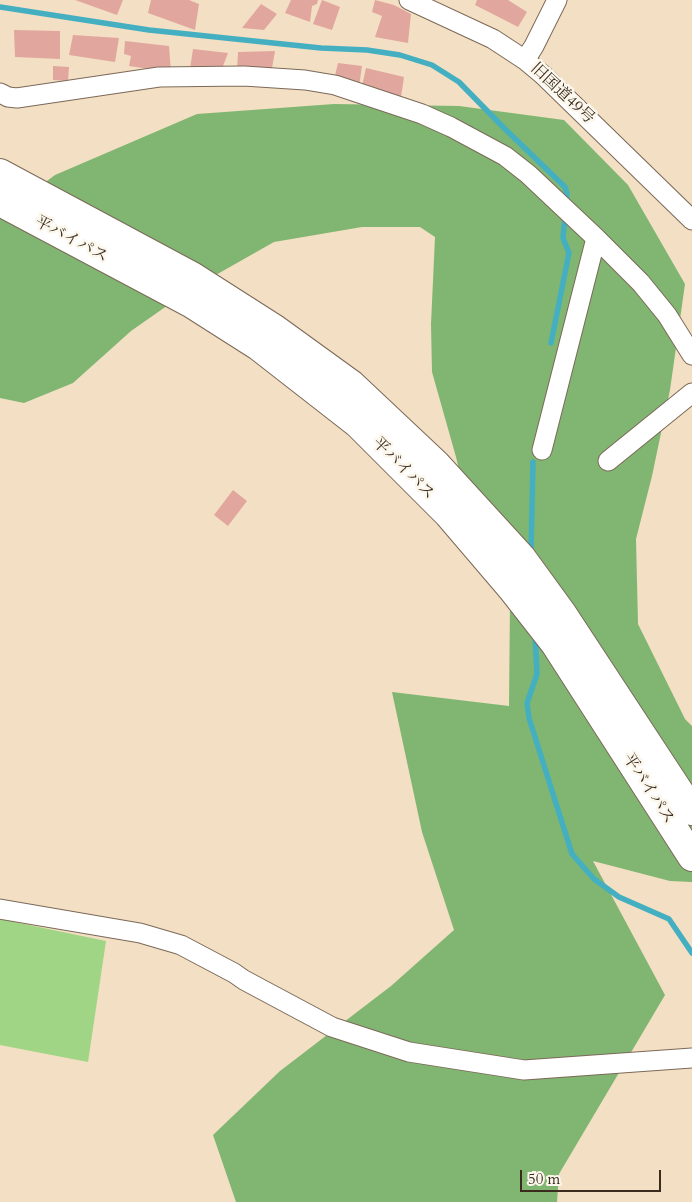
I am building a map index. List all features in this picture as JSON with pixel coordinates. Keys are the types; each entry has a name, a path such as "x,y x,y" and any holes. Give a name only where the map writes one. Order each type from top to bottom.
{"highway":[{"name":"平バイパス","path":"0,173 192,276 275,329 351,384 436,464 522,558 547,634 692,858"},
{"name":"平バイパス","path":"0,202 192,304 258,346 358,424 448,514 532,593 562,613 692,811"}],"street":[{"name":"旧国道49号","path":"409,0 493,39 525,60 543,75 692,220"},
{"path":"525,60 534,46 556,0"},
{"path":"0,93 8,97 17,98 159,77 190,75 244,76 306,80 335,85 422,114 505,156 528,174 642,283 667,316 692,355"},
{"path":"542,450 596,238"},
{"path":"608,461 692,393"},
{"path":"0,909 140,933 181,945 234,972 244,980 332,1027 409,1052 524,1070 692,1058"}],"green space":[{"path":"334,104 459,106 564,120 628,185 685,284 670,390 652,476 636,539 638,624 685,719 692,726 692,882 670,881 593,861 665,995 559,1174 557,1202 236,1202 213,1135 280,1071 391,986 454,930 422,832 392,692 509,706 510,602 467,503 432,372 431,324 435,237 420,227 362,227 274,242 191,289 131,331 73,383 24,403 0,398 0,216 55,175 197,114"},
{"path":"0,919 106,941 88,1062 0,1045"}],"building":[{"path":"75,0 123,0 117,15"},
{"path":"151,0 189,0 199,4 195,30 148,13"},
{"path":"291,0 318,0 317,4 312,6 310,22 285,13"},
{"path":"322,0 340,7 332,30 313,24"},
{"path":"375,0 394,5 411,14 408,43 375,37 382,16 372,12"},
{"path":"477,0 508,0 527,12 518,27 475,5"},
{"path":"261,4 277,14 264,30 242,28"},
{"path":"14,30 60,31 60,59 15,57"},
{"path":"73,35 119,38 115,62 69,55"},
{"path":"125,41 169,46 171,72 129,66 131,56 124,54"},
{"path":"193,49 228,53 220,74 190,69"},
{"path":"275,51 271,74 237,71 238,52"},
{"path":"338,63 362,66 359,87 334,80"},
{"path":"53,66 69,67 68,81 53,80"},
{"path":"366,68 404,77 401,97 362,86"},
{"path":"233,490 247,501 228,526 214,515"}],"waterway":[{"path":"0,7 149,30 321,48 367,50 400,55 432,65 459,82 565,187 567,194 566,204"},
{"path":"551,343 569,253 563,238 565,216"},
{"path":"531,555 533,462"},
{"path":"535,634 537,674 527,703 529,718 572,854 594,879 619,897 669,919 692,953"}]}
